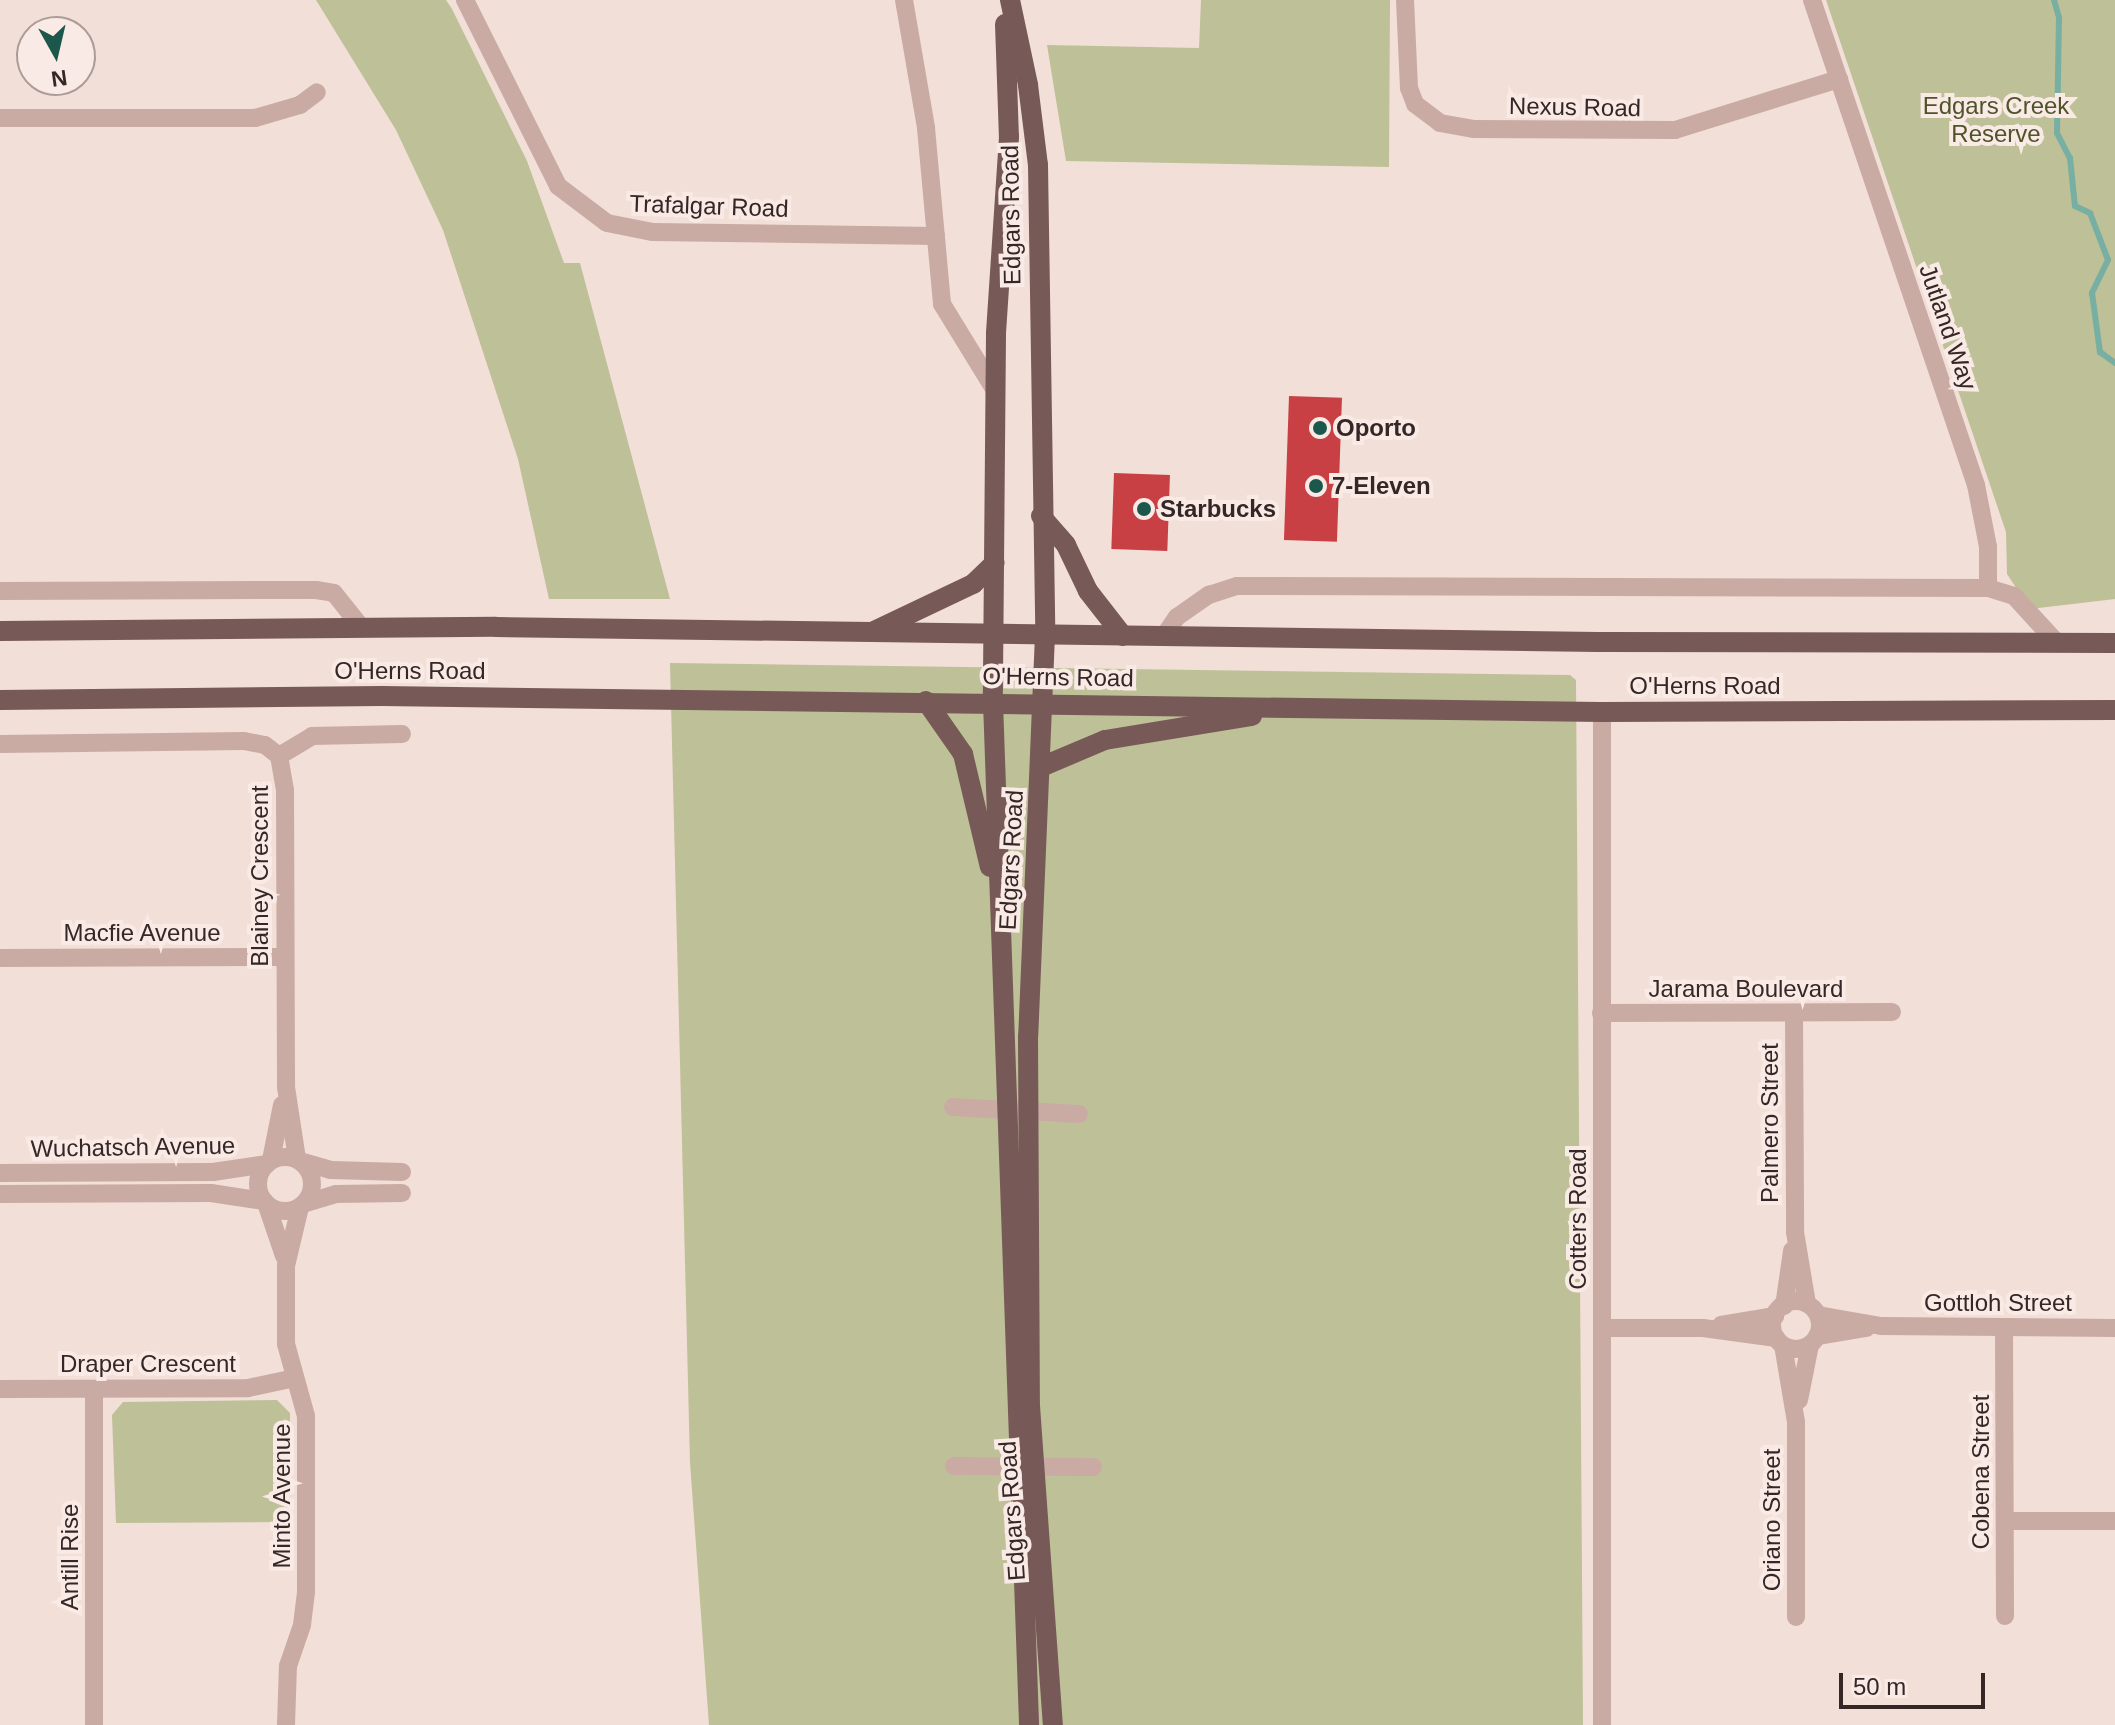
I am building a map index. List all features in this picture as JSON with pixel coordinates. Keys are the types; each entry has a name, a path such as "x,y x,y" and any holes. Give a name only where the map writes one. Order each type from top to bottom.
{"main road":[{"name":"Edgars Road","path":"1003,0 1009,137 996,392 993,702 1006,1110 1026,1467 1053,1725"},
{"name":"Edgars Road","path":"1010,0 1038,165 1045,635 1028,1110 1026,1467 1029,1725"},
{"path":"1041,516 1066,545 1088,591 1123,636"},
{"path":"870,633 973,584 995,563"},
{"name":"O'Herns Road","path":"0,631 361,627 2115,643"},
{"name":"O'Herns Road","path":"0,700 382,696 1602,712 2115,710"},
{"path":"926,701 963,754 999,906"},
{"path":"1041,767 1105,740 1307,707"}],"street":[{"name":"Trafalgar Road","path":"465,0 558,186 607,223 653,232 936,236"},
{"path":"904,0 926,128 946,314 972,345 996,392"},
{"name":"Nexus Road","path":"1405,0 1409,88 1415,104 1440,123 1474,129 1675,130 1839,79"},
{"name":"Jutland Way","path":"1812,0 1976,485 1988,547 1988,588"},
{"path":"0,118 255,118 300,105 317,92"},
{"path":"1164,636 1177,617 1209,595 1237,586 1481,591 1988,588 2014,596 2057,643"},
{"name":"O'Herns Road","path":"0,591 316,590 334,593 361,627"},
{"name":"Cotters Road","path":"1602,712 1602,1725"},
{"path":"279,756 312,736 402,734"},
{"name":"Blainey Crescent","path":"0,744 244,741 265,745 279,756 285,790 286,1087 300,1161"},
{"name":"Macfie Avenue","path":"0,958 285,957"},
{"name":"Jarama Boulevard","path":"1601,1013 1892,1012"},
{"name":"Palmero Street","path":"1780,1341 1779,1311 1795,1232 1794,1013"},
{"name":"Blainey Crescent","path":"269,1162 286,1087"},
{"path":"953,1107 1079,1114"},
{"path":"300,1161 313,1188 302,1206"},
{"path":"402,1172 331,1170 300,1161 269,1162 258,1186 265,1202 282,1211 336,1194 402,1193"},
{"name":"Wuchatsch Avenue","path":"0,1173 213,1172 269,1162"},
{"name":"Wuchatsch Avenue","path":"0,1194 211,1193 265,1202"},
{"name":"Minto Avenue","path":"265,1202 286,1266"},
{"name":"Minto Avenue","path":"286,1725 288,1666 306,1600 306,1416 286,1344 286,1266 302,1206"},
{"name":"Palmero Street","path":"1795,1232 1812,1309 1814,1340"},
{"name":"Gottloh Street","path":"1779,1311 1812,1309 1881,1326"},
{"path":"1703,1328 1779,1311"},
{"name":"Gottloh Street","path":"1780,1341 1796,1349 1814,1340 1881,1326 2115,1328"},
{"path":"1603,1328 1703,1328 1780,1341"},
{"name":"Cobena Street","path":"2004,1328 2005,1616"},
{"name":"Oriano Street","path":"1796,1422 1814,1340"},
{"name":"Oriano Street","path":"1780,1341 1796,1422 1796,1617"},
{"name":"Draper Crescent","path":"0,1389 248,1388 295,1378"},
{"name":"Antill Rise","path":"94,1389 94,1725"},
{"path":"954,1466 1093,1467"},
{"path":"2005,1521 2115,1521"}],"green space":[{"path":"316,0 446,0 452,9 527,161 564,263 580,263 670,599 549,599 518,459 443,230 396,130"},
{"path":"1201,0 1390,0 1389,167 1066,161 1047,45 1199,48"},
{"name":"Edgars Creek Reserve","path":"1826,0 2115,0 2115,599 2030,609 2007,574 2006,532"},
{"path":"670,663 1570,675 1576,680 1583,1725 709,1725 690,1462"},
{"path":"277,1400 290,1413 288,1522 116,1523 112,1415 123,1402"}],"building":[{"path":"1289,396 1342,398 1337,542 1284,540"},
{"path":"1114,473 1170,475 1167,551 1111,549"}],"waterway":[{"path":"2054,0 2059,18 2057,133 2070,158 2075,206 2090,213 2108,260 2092,293 2100,352 2115,363"}],"place":[{"name":"Oporto","path":"1320,428"},
{"name":"7-Eleven","path":"1316,486"},
{"name":"Starbucks","path":"1144,509"}]}
